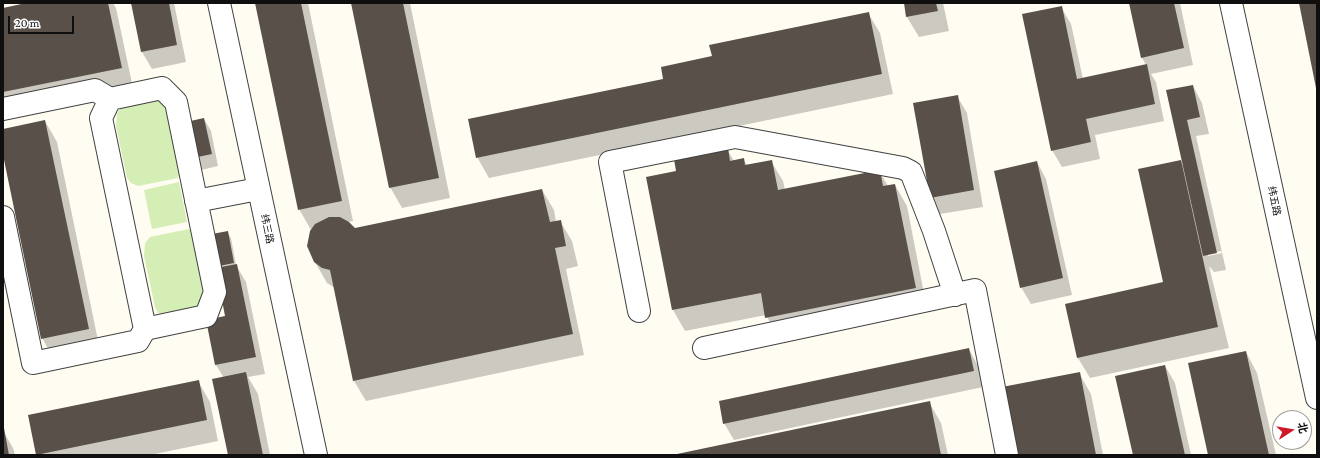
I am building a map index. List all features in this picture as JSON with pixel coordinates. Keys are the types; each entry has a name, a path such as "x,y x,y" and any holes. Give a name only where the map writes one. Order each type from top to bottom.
{"street":[{"name":"纬三路","path":"219,3 316,455"},
{"name":"纬五路","path":"1231,3 1317,398"},
{"path":"3,109 95,90 110,99 162,88 176,102 215,292 206,316 145,329"},
{"path":"3,217 33,363 138,341 145,329 101,118 110,99"},
{"path":"639,311 610,162 735,137 903,168 911,172 934,231 955,294"},
{"path":"196,201 258,188"},
{"path":"704,348 975,290 1007,455"}],"green space":[{"path":"161,99 167,105 181,171 178,178 138,186 131,183 127,178 116,126 117,113 122,107"},
{"path":"179,182 187,222 152,229 144,190"},
{"path":"189,229 195,235 209,295 205,308 166,316 158,313 155,307 144,256 145,243 150,237"}],"building":[{"path":"26,3 108,3 122,68 3,92 3,8"},
{"path":"131,3 169,3 177,45 141,52"},
{"path":"255,3 301,3 342,201 298,210"},
{"path":"351,3 403,3 439,178 389,188"},
{"path":"904,3 936,3 938,11 906,17"},
{"path":"1129,3 1174,3 1184,48 1141,58"},
{"path":"1299,3 1317,3 1317,88 1316,88"},
{"path":"1062,6 1077,79 1147,64 1155,104 1086,119 1091,142 1051,151 1022,14"},
{"path":"869,12 882,74 476,158 468,119 663,79 661,67 712,56 709,45"},
{"path":"1193,85 1200,117 1187,120 1217,253 1203,256 1166,90"},
{"path":"958,95 974,190 930,198 913,103"},
{"path":"204,118 212,154 193,158 186,122"},
{"path":"45,120 89,329 41,339 3,155 3,129"},
{"path":"728,148 730,161 744,158 745,165 772,160 778,190 880,170 883,186 895,184 916,288 765,318 761,293 672,310 646,177 676,171 674,159"},
{"path":"1181,160 1218,327 1077,358 1065,304 1163,282 1138,169"},
{"path":"1037,161 1063,278 1020,288 994,171"},
{"path":"542,189 550,222 561,220 566,246 555,248 573,334 353,381 330,270 322,268 314,262 307,246 310,231 315,224 329,217 340,217 349,222 355,228"},
{"path":"228,231 234,263 219,266 212,234"},
{"path":"237,264 256,357 215,365 206,320 225,316 216,268"},
{"path":"969,348 974,371 723,424 719,401"},
{"path":"1246,351 1269,455 1208,455 1188,363"},
{"path":"1165,365 1185,455 1133,455 1115,376"},
{"path":"246,372 263,455 228,455 212,379"},
{"path":"1080,372 1096,455 1015,455 1002,387"},
{"path":"199,380 207,420 36,455 28,415"},
{"path":"930,401 941,455 677,455 677,454"},
{"path":"4,428 9,455 3,455"}]}
